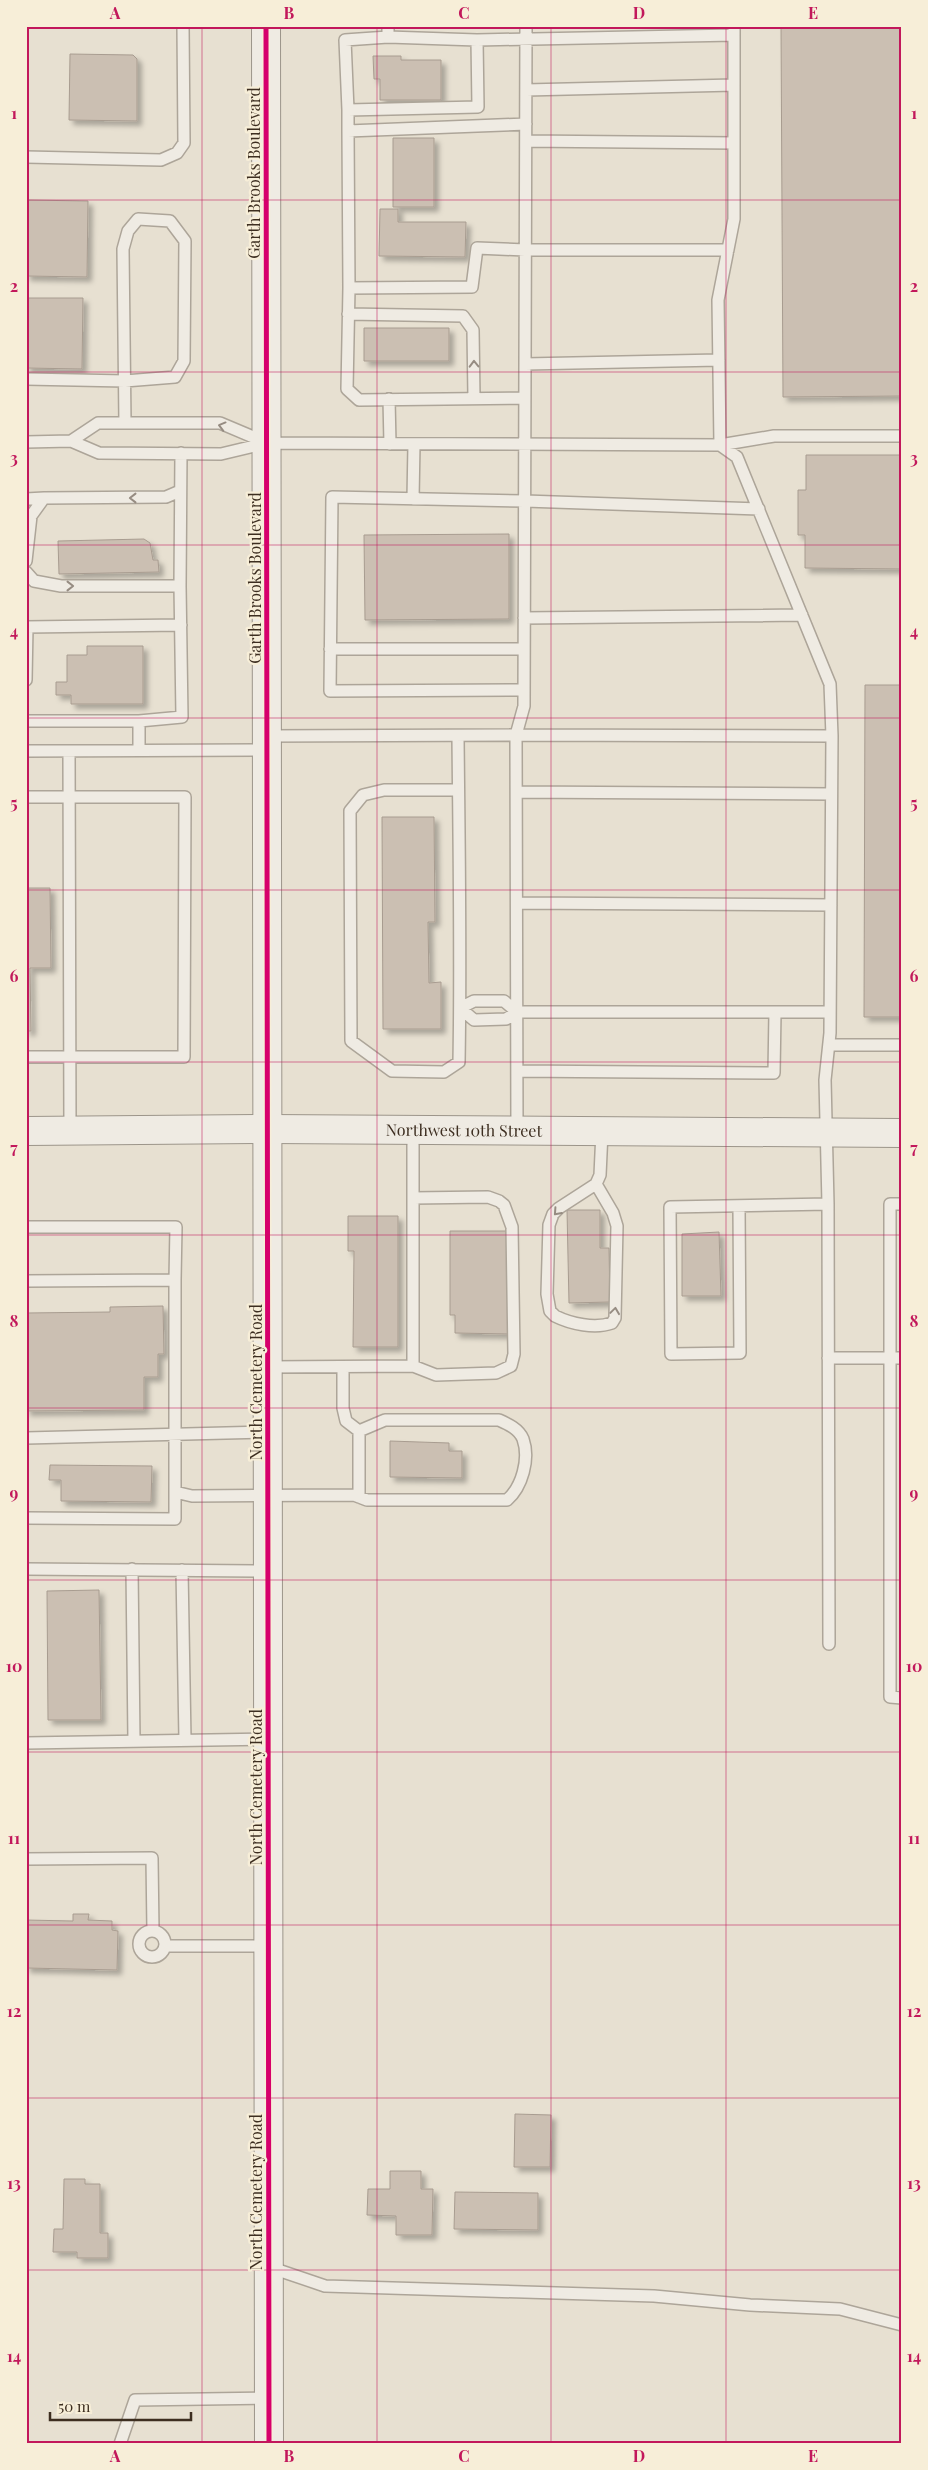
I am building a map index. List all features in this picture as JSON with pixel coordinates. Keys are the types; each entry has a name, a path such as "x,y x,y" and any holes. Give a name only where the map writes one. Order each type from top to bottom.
{"street":[{"name":"Garth Brooks Boulevard","path":"266,26 269,1129"},
{"name":"Northwest 10th Street","path":"26,1131 269,1129 902,1133"},
{"name":"North Cemetery Road","path":"269,1129 269,2444"}],"lane":[{"path":"26,157 161,160 177,153 184,143 183,26"},
{"path":"517,1131 516,735 524,706 526,26"},
{"path":"525,398 359,400 347,389 349,288 348,110 344,40 388,32 477,40 734,31 734,219 718,300 720,445"},
{"path":"348,110 478,107 477,40"},
{"path":"526,90 734,85"},
{"path":"348,131 526,124"},
{"path":"526,141 734,143"},
{"path":"26,379 125,381 175,377 184,361 186,241 170,221 138,219 128,231 123,249 125,381 125,424"},
{"path":"349,288 472,287 477,248 525,250 728,250"},
{"path":"348,314 463,316 473,330 474,398"},
{"path":"525,364 719,360"},
{"path":"389,399 390,444"},
{"path":"71,441 98,424 220,424 267,443"},
{"path":"26,442 71,441 99,453 221,454 267,443 720,445 774,436 902,436"},
{"path":"413,499 414,444"},
{"path":"720,445 737,457 830,684 832,736 830,1012 825,1080 828,1204 829,1644"},
{"path":"26,721 139,721 182,717 180,586 181,453"},
{"path":"26,499 166,497 180,491"},
{"path":"524,690 330,691 332,497 759,509"},
{"path":"26,562 31,516 44,498"},
{"path":"26,572 34,581 60,586 180,586"},
{"path":"524,618 802,615"},
{"path":"26,680 26,627 181,626"},
{"path":"330,649 524,649"},
{"path":"139,721 139,750"},
{"path":"458,736 459,1062 444,1072 392,1071 352,1041 350,811 363,795 384,790 458,790"},
{"path":"26,751 139,750 458,736 832,736"},
{"path":"69,751 70,1130"},
{"path":"517,792 831,794"},
{"path":"26,797 186,797 184,1057 26,1057"},
{"path":"517,903 831,905"},
{"path":"460,1008 474,1001 504,1001 517,1012"},
{"path":"460,1008 474,1020 506,1019 517,1012 830,1012"},
{"path":"517,1071 774,1073 775,1012"},
{"path":"829,1045 902,1045"},
{"path":"412,1130 413,1366"},
{"path":"596,1184 613,1213 618,1235 615,1318 612,1323 600,1326 579,1323 555,1316 550,1311 548,1294 549,1225 553,1214 596,1184 600,1175 602,1132"},
{"path":"269,1368 413,1366 433,1374 496,1373 511,1366 514,1354 513,1233 504,1205 499,1201 488,1198 412,1198"},
{"path":"739,1206 740,1353 671,1354 670,1207 828,1204"},
{"path":"902,1204 890,1204 896,1358 896,1621 890,1697 902,1698"},
{"path":"26,1226 176,1227 177,1436 175,1519 26,1518"},
{"path":"26,1282 175,1280"},
{"path":"828,1358 896,1358"},
{"path":"343,1367 346,1421 359,1431"},
{"path":"176,1492 192,1496 359,1497 367,1500 507,1500 514,1494 522,1481 524,1463 522,1439 514,1427 499,1420 385,1420 359,1431"},
{"path":"359,1431 359,1497"},
{"path":"26,1438 177,1436 269,1432"},
{"path":"26,1569 269,1571"},
{"path":"132,1570 134,1741"},
{"path":"182,1570 185,1740"},
{"path":"26,1736 26,1742 269,1739"},
{"path":"26,1859 152,1858 153,1931"},
{"path":"153,1931 161,1934 165,1946 158,1956 149,1956 142,1952 140,1940 144,1934 153,1931"},
{"path":"165,1946 269,1946"},
{"path":"269,2267 324,2286 654,2296 750,2305 840,2309 902,2325"},
{"path":"120,2444 135,2400 269,2398"}],"building":[{"path":"781,26 902,26 902,396 783,397"},
{"path":"70,54 133,55 137,59 137,121 69,120"},
{"path":"373,56 401,56 401,60 441,60 441,100 380,100 380,79 374,79"},
{"path":"393,138 434,138 434,207 393,207"},
{"path":"26,200 88,201 87,277 26,276"},
{"path":"380,209 398,209 398,222 466,222 465,257 379,256"},
{"path":"26,298 83,298 82,369 26,368"},
{"path":"364,328 449,328 449,361 364,361"},
{"path":"806,455 902,455 902,569 805,568 805,535 798,535 798,490 806,490"},
{"path":"509,534 509,619 365,620 364,535"},
{"path":"144,539 150,543 153,560 158,560 159,572 59,574 58,541"},
{"path":"87,646 143,646 143,704 71,704 71,695 56,695 56,682 67,682 67,655 87,655"},
{"path":"865,685 902,685 902,1017 864,1017"},
{"path":"382,817 434,817 435,922 428,922 429,983 441,982 441,1029 383,1029"},
{"path":"26,888 50,888 51,968 30,968 31,1031 26,1031"},
{"path":"567,1210 600,1210 600,1248 609,1248 610,1302 569,1303"},
{"path":"348,1216 398,1216 398,1347 353,1347 354,1251 348,1251"},
{"path":"450,1231 510,1231 509,1334 455,1333 455,1315 450,1315"},
{"path":"719,1232 721,1296 682,1296 682,1234"},
{"path":"163,1306 164,1354 158,1354 158,1377 144,1377 144,1410 26,1411 26,1313 110,1312 110,1307"},
{"path":"390,1441 449,1443 449,1451 462,1451 462,1478 390,1477"},
{"path":"50,1465 152,1466 151,1502 61,1501 61,1480 49,1480"},
{"path":"99,1590 101,1720 48,1720 47,1591"},
{"path":"73,1914 89,1914 88,1920 112,1921 112,1930 118,1931 117,1970 26,1968 26,1920 73,1921"},
{"path":"515,2114 551,2115 550,2167 514,2167"},
{"path":"390,2171 421,2171 421,2189 433,2189 432,2235 396,2235 396,2216 367,2215 368,2189 390,2189"},
{"path":"64,2179 85,2179 85,2184 100,2184 100,2233 108,2233 108,2258 77,2258 77,2252 53,2252 54,2229 63,2229"},
{"path":"455,2192 538,2193 538,2230 454,2229"}],"cycle path":[{"path":"266,26 269,2444"}]}
